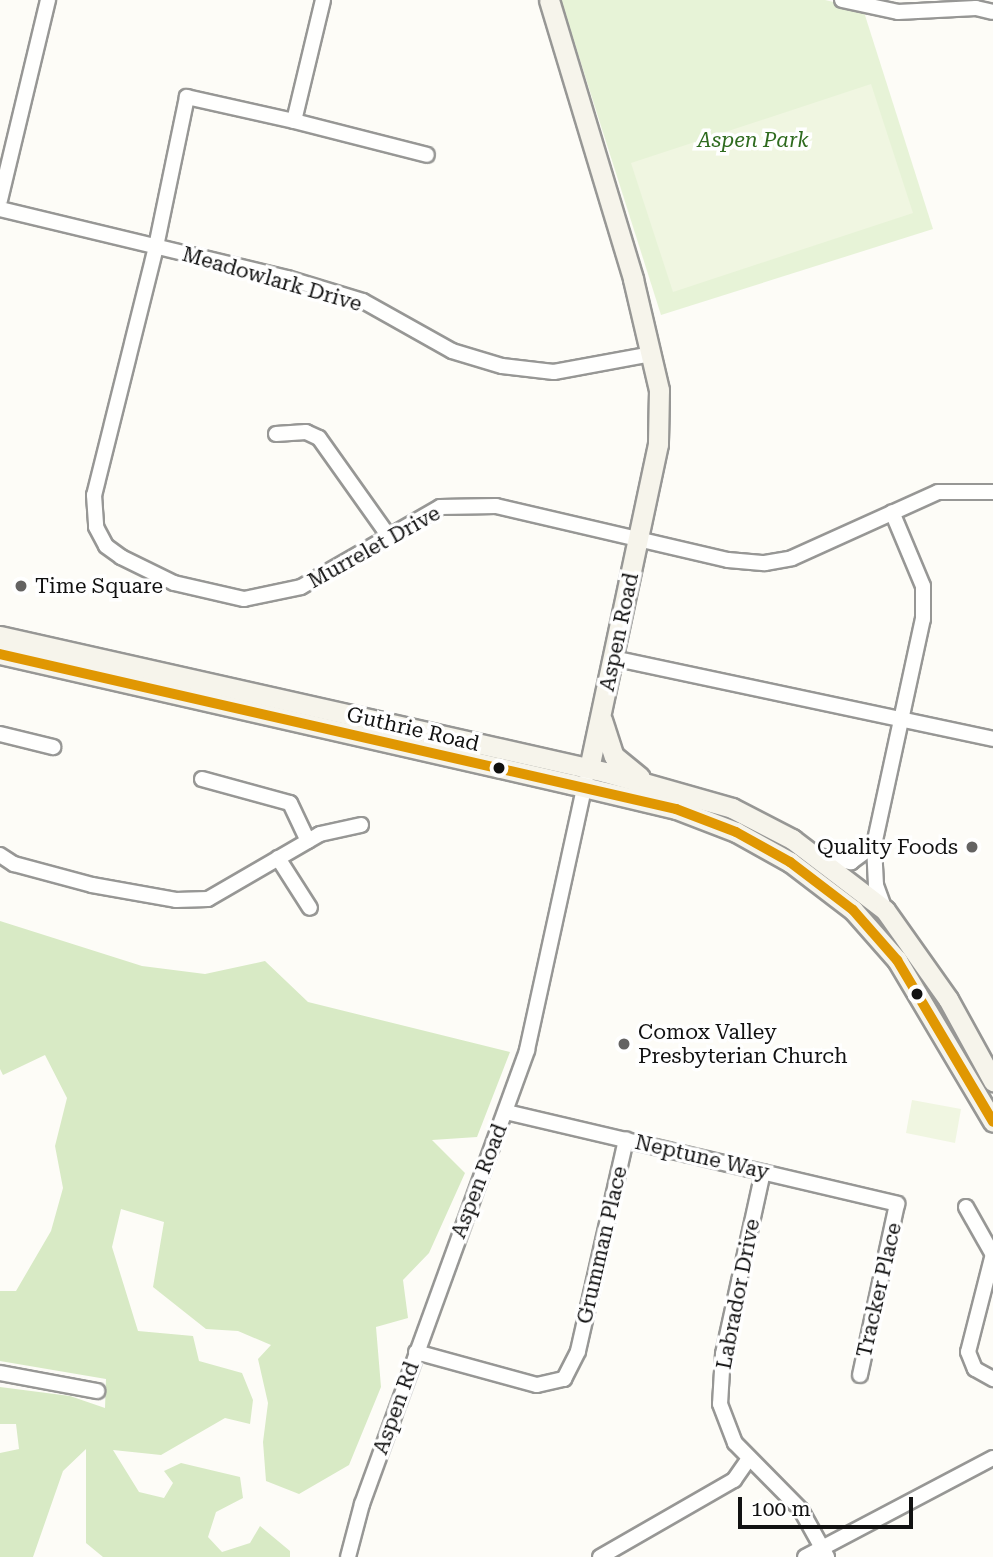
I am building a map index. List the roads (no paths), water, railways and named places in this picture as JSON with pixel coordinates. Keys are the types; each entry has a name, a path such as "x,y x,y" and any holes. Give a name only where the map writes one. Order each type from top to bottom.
{"main road":[{"name":"Aspen Road","path":"549,0 652,354 659,390 657,444 640,538 587,778"},
{"name":"Guthrie Road","path":"0,636 587,778 736,832 790,862 853,910 897,960 993,1122"},
{"name":"Guthrie Road","path":"0,654 587,778 646,782 732,808 813,854 886,910 948,999 993,1082"},
{"path":"601,713 614,756 646,782"}],"street":[{"path":"2,210 48,0"},
{"path":"323,0 294,121 427,155"},
{"path":"842,0 898,12 946,4 993,12"},
{"name":"Murrelet Drive","path":"294,121 187,97 156,247 94,495 96,527 106,546 138,568 174,583 244,599 301,587 440,507 496,506 728,560 765,563 792,558 938,492 993,492"},
{"name":"Meadowlark Drive","path":"2,210 363,301 452,351 502,366 554,372 652,354"},
{"path":"276,434 306,432 319,438 388,535"},
{"path":"886,910 876,884 874,845 923,619 923,586 892,512"},
{"path":"613,658 993,739"},
{"path":"0,734 53,747"},
{"name":"Aspen Road","path":"449,1260 527,1050 587,778"},
{"path":"202,779 290,803 308,841"},
{"path":"0,855 14,864 92,885 176,900 208,900 308,841 361,825"},
{"path":"813,854 851,862 874,845"},
{"path":"278,858 310,908"},
{"name":"Neptune Way","path":"506,1112 897,1204"},
{"name":"Grumman Place","path":"416,1352 550,1385 572,1368 626,1139"},
{"name":"Labrador Drive","path":"763,1172 721,1377 720,1404 735,1443 748,1460 801,1510 825,1553"},
{"name":"Tracker Place","path":"860,1375 897,1204"},
{"path":"966,1207 993,1255 968,1352 975,1369 993,1380"},
{"name":"Aspen Rd","path":"348,1557 449,1260"},
{"path":"0,1373 97,1391"},
{"path":"804,1557 825,1553 993,1458"},
{"path":"600,1557 734,1480 748,1460"}],"place":[{"name":"Time Square","path":"21,586"},
{"name":"Quality Foods","path":"972,847"},
{"name":"Comox Valley Presbyterian Church","path":"624,1044"}],"park label":[{"name":"Aspen Park","path":"753,140"}]}
